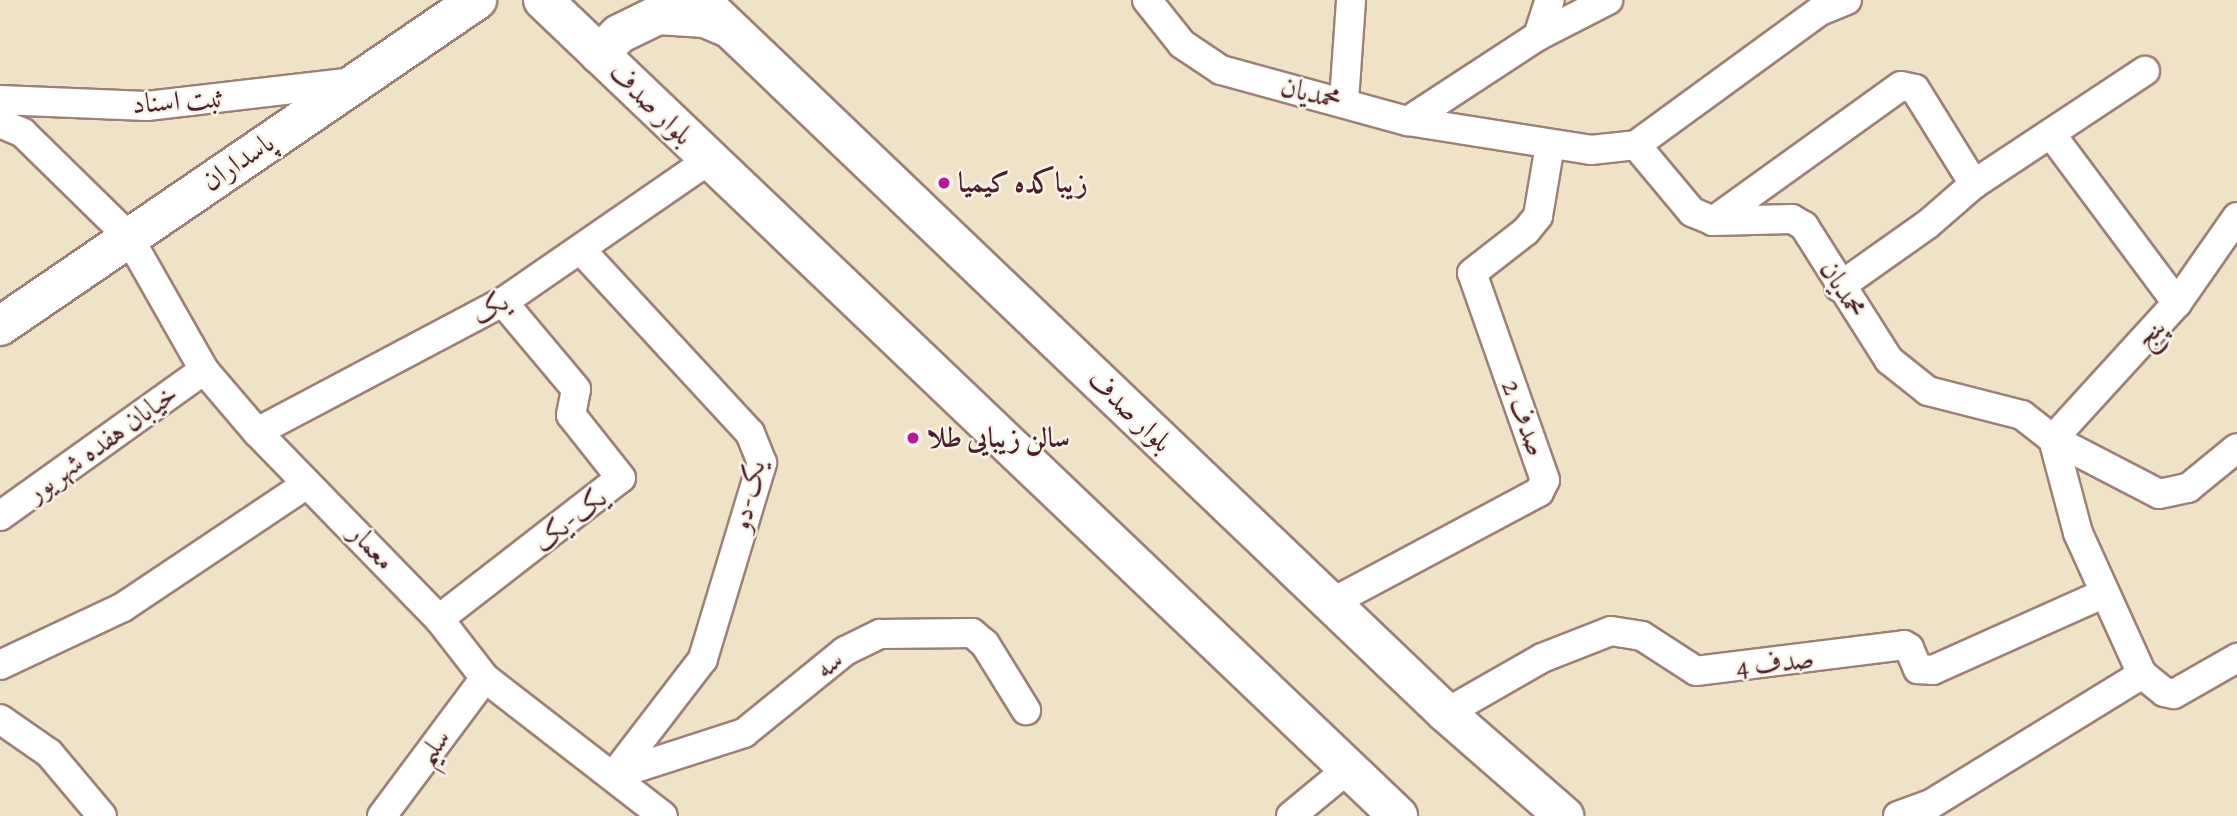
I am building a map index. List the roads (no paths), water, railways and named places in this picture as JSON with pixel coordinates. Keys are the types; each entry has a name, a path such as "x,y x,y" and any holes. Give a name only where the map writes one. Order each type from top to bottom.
{"street":[{"name":"پاسداران","path":"0,326 477,0"},
{"name":"بلوار صدف","path":"543,0 1398,816"},
{"name":"بلوار صدف","path":"700,0 1446,713 1564,816"},
{"name":"محمدیان","path":"1147,0 1182,44 1221,70 1344,101 1408,121 1591,150 1636,145"},
{"path":"1344,101 1351,0"},
{"path":"1538,36 1550,0"},
{"path":"1408,121 1538,36 1608,0"},
{"path":"1847,0 1820,11 1636,145 1692,212 1713,221 1901,86 1915,89 1974,184"},
{"path":"599,54 619,34 657,15 705,18 730,29"},
{"path":"1839,287 1928,224 1974,184 2145,71"},
{"name":"ثبت اسناد","path":"0,100 148,106 356,82"},
{"name":"معمار","path":"0,123 23,134 128,236 204,370 257,432 439,619 485,678 614,775 663,816"},
{"path":"2051,134 2177,303"},
{"name":"صدف 2","path":"1331,603 1539,492 1545,480 1472,273 1526,231 1538,216 1550,145"},
{"name":"یک","path":"257,432 503,302 582,251 709,160"},
{"name":"پنج","path":"2053,439 2177,303 2237,218"},
{"name":"محمدیان","path":"1713,221 1791,219 1804,226 1839,287 1889,360 1928,391 2022,415 2053,439 2159,494 2188,488 2237,448"},
{"name":"یک-دو","path":"582,251 750,433 762,463 703,659 614,775"},
{"name":"یک-یک","path":"439,619 621,478 571,415 576,389 503,302"},
{"name":"خیابان هفده شهریور","path":"0,516 204,370"},
{"path":"2053,439 2078,533 2141,674 2164,692 2174,694 2237,658"},
{"path":"0,664 123,607 307,484"},
{"name":"صدف 4","path":"1446,713 1542,658 1611,631 1642,636 1696,670 1904,645 1909,648 1918,669 1933,670 2103,593"},
{"name":"سه","path":"614,775 744,733 845,652 880,634 972,633 985,643 1026,710"},
{"path":"1898,816 1931,804 2141,674"},
{"name":"سلیم","path":"382,816 485,678"},
{"path":"0,719 50,753 102,816"},
{"path":"1291,816 1349,768"}],"place":[{"name":"زیباکده کیمیا","path":"944,183"},
{"name":"سالن زیبایی طلا","path":"913,438"}]}
